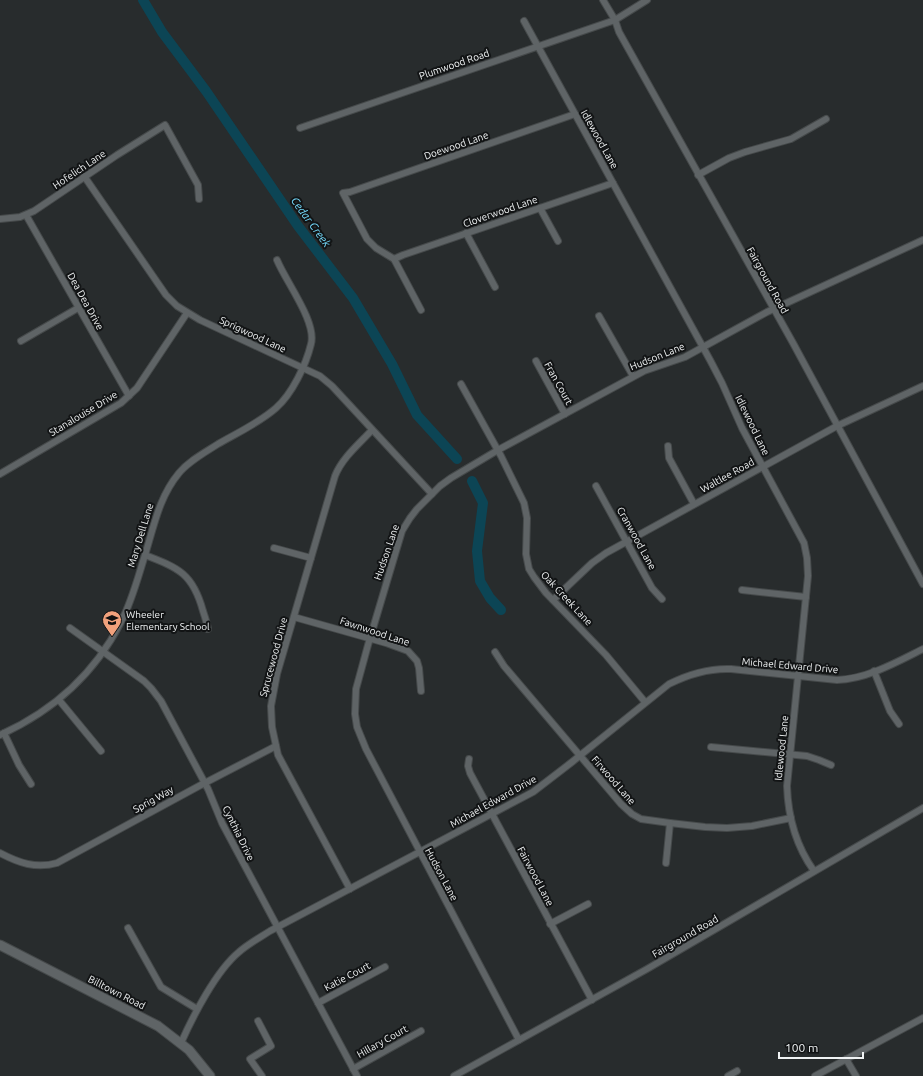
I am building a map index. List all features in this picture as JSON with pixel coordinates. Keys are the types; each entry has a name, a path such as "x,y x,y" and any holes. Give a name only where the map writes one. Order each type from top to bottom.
{"main road":[{"name":"Billtown Road","path":"0,945 146,1019 181,1043 196,1058 210,1076"}],"street":[{"name":"Fairground Road","path":"603,0 615,20 619,32 773,309 923,584"},
{"path":"615,20 647,0"},
{"name":"Plumwood Road","path":"300,128 615,20"},
{"name":"Idlewood Lane","path":"524,21 722,383 742,428 804,543 808,566 806,597 787,786 787,800 800,847 814,871"},
{"name":"Doewood Lane","path":"394,260 376,248 367,239 342,193 350,192 575,114"},
{"path":"698,175 729,158 791,139 826,119"},
{"name":"Hofelich Lane","path":"0,219 20,217 34,211 84,176 165,125 198,185 199,199"},
{"name":"Sprigwood Lane","path":"84,176 166,295 177,306 200,320 302,367 325,380 432,494"},
{"name":"Cloverwood Lane","path":"394,260 403,255 613,183"},
{"path":"540,208 558,242"},
{"name":"Dea Dea Drive","path":"26,214 129,396"},
{"path":"466,233 495,287"},
{"name":"Hudson Lane","path":"519,1040 419,852 366,749 357,727 355,698 361,668 402,531 410,518 432,494 451,478 498,450 632,376 653,367 685,357 773,309 923,240"},
{"name":"Mary Dell Lane","path":"2,734 28,721 59,700 84,676 103,652 128,606 160,505 166,491 179,473 194,460 265,417 277,407 294,385 312,343 311,327 306,314 283,274 277,260"},
{"path":"394,260 421,310"},
{"path":"21,341 78,308"},
{"name":"Stanalouise Drive","path":"0,474 121,403 138,388 187,313"},
{"path":"599,316 632,376"},
{"name":"Fran Court","path":"536,361 565,414"},
{"name":"Oak Creek Lane","path":"461,384 498,450 524,503 527,518 526,554 529,569 540,587 606,655 645,702"},
{"name":"Waltlee Road","path":"553,600 592,563 606,553 837,426 923,386"},
{"name":"Sprucewood Drive","path":"350,889 278,755 272,727 270,706 277,674 338,470 346,458 372,430"},
{"path":"668,446 669,458 694,504"},
{"name":"Cranwood Lane","path":"596,486 652,588 662,599"},
{"path":"274,548 311,558"},
{"path":"145,555 178,569 189,579 198,594 208,629"},
{"path":"742,590 806,597"},
{"name":"Fawnwood Lane","path":"294,617 402,648 412,654 417,661 422,691"},
{"name":"Cynthia Drive","path":"70,628 144,681 157,695 205,782 222,823 357,1076"},
{"name":"Michael Edward Drive","path":"181,1043 197,1009 221,972 231,959 248,944 533,792 580,756 668,684 684,676 716,669 731,669 837,680 848,679 874,671 923,649"},
{"name":"Firwood Lane","path":"495,652 504,666 628,812 641,819 670,823 738,828 791,818"},
{"path":"874,671 890,711 899,724"},
{"path":"59,700 101,751"},
{"path":"2,734 19,765 32,784"},
{"name":"Sprig Way","path":"0,853 20,862 39,866 60,862 205,782 276,746"},
{"path":"711,746 807,756 831,765"},
{"name":"Fairwood Lane","path":"469,759 469,770 592,1000"},
{"name":"Fairground Road","path":"454,1076 648,969 923,808"},
{"path":"666,863 670,823"},
{"path":"550,924 588,904"},
{"path":"128,928 161,987 197,1009"},
{"name":"Katie Court","path":"318,1003 385,967"},
{"path":"815,1076 923,1018"},
{"path":"258,1021 271,1046 250,1059 262,1076"},
{"name":"Hillary Court","path":"353,1069 421,1031"},
{"path":"846,1060 856,1076"},
{"path":"728,1076 737,1071"}],"waterway":[{"name":"Cedar Creek","path":"143,0 162,32 206,91 298,226 353,298 392,364 417,415 457,459"},
{"name":"Cedar Creek","path":"472,481 483,503 477,551 480,581 490,598 501,610"}],"place":[{"name":"Wheeler Elementary School","path":"112,637"}]}
